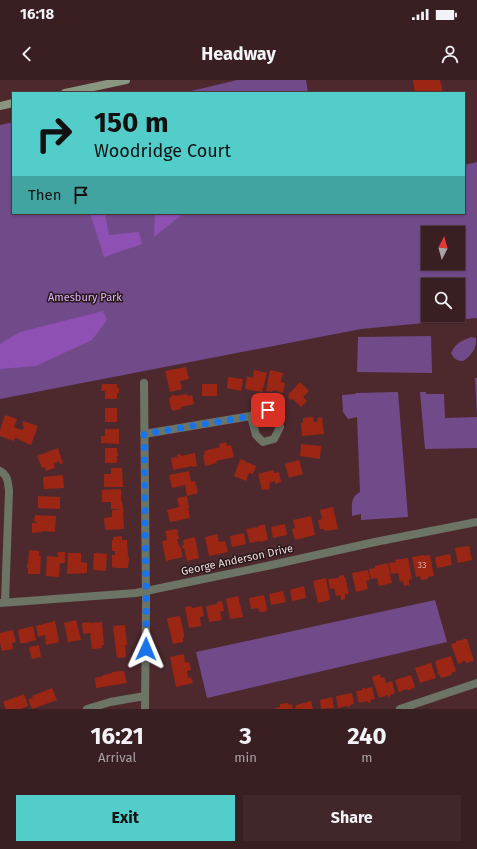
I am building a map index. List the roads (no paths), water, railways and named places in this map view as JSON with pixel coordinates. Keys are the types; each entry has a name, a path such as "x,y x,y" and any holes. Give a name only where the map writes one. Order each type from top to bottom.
{"main road":[{"path":"70,92 126,80"},
{"path":"0,106 12,103"}],"street":[{"path":"144,383 146,591 145,709"},
{"path":"144,434 252,416"},
{"path":"0,471 7,478 9,491 2,602"},
{"name":"George Anderson Drive","path":"2,602 136,593 374,542 477,522"},
{"path":"405,708 477,683"},
{"path":"87,709 110,702 146,696"}],"park label":[{"name":"Amesbury Park","path":"85,297"}]}
